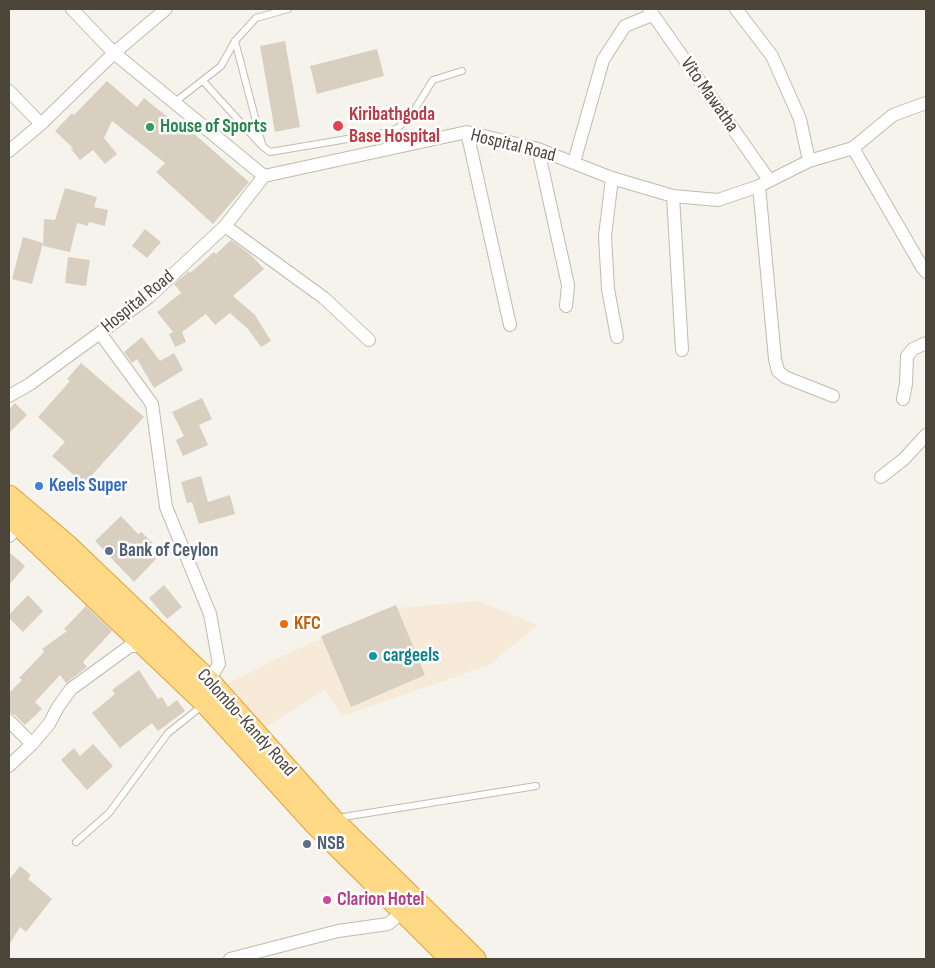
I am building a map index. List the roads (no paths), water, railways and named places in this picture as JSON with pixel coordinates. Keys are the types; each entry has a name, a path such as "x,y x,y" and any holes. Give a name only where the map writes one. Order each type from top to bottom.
{"highway":[{"name":"Colombo-Kandy Road","path":"9,496 68,546 155,641 205,703 314,823 408,906 475,959"},
{"name":"Colombo-Kandy Road","path":"12,525 155,641 209,682 332,819 408,906 451,959"}],"street":[{"path":"72,9 114,52 264,176"},
{"path":"9,152 41,124 114,52 166,9"},
{"path":"736,9 772,56 800,119 809,161"},
{"path":"574,162 603,60 625,26 651,12"},
{"name":"Vito Mawatha","path":"651,12 764,183"},
{"path":"9,91 41,124"},
{"name":"Hospital Road","path":"9,396 30,384 149,297 225,226 264,176 467,132 538,149 612,178 673,196 718,200 764,183 809,161 853,148 893,115 926,103"},
{"path":"467,132 510,325"},
{"path":"853,148 926,272"},
{"path":"538,149 568,285 566,306"},
{"path":"612,178 605,236 608,289 618,337"},
{"path":"764,183 775,359 778,371 785,378 833,396"},
{"path":"673,196 682,350"},
{"path":"225,226 324,298 368,340"},
{"path":"100,333 152,404 166,507 210,614 219,664 209,682"},
{"path":"903,399 906,384 907,356 913,349 926,343"},
{"path":"881,477 904,459 926,435"},
{"path":"9,766 49,724 71,689 130,646 155,641"},
{"path":"9,721 32,744"},
{"path":"230,959 338,931 382,926 388,924 408,906"}],"lane":[{"path":"175,102 221,66 235,41 256,18 288,9"},
{"path":"235,41 262,146"},
{"path":"203,81 262,146 270,152 388,132 398,128 413,112 433,80 462,71"},
{"path":"76,842 109,813 168,733 205,703"},
{"path":"332,819 536,786"}],"place":[{"name":"Kiribathgoda Base Hospital","path":"338,126"},
{"name":"House of Sports","path":"150,127"},
{"name":"Keels Super","path":"39,486"},
{"name":"Bank of Ceylon","path":"109,551"},
{"name":"KFC","path":"284,624"},
{"name":"cargeels","path":"373,656"},
{"name":"NSB","path":"307,844"},
{"name":"Clarion Hotel","path":"327,900"}]}
